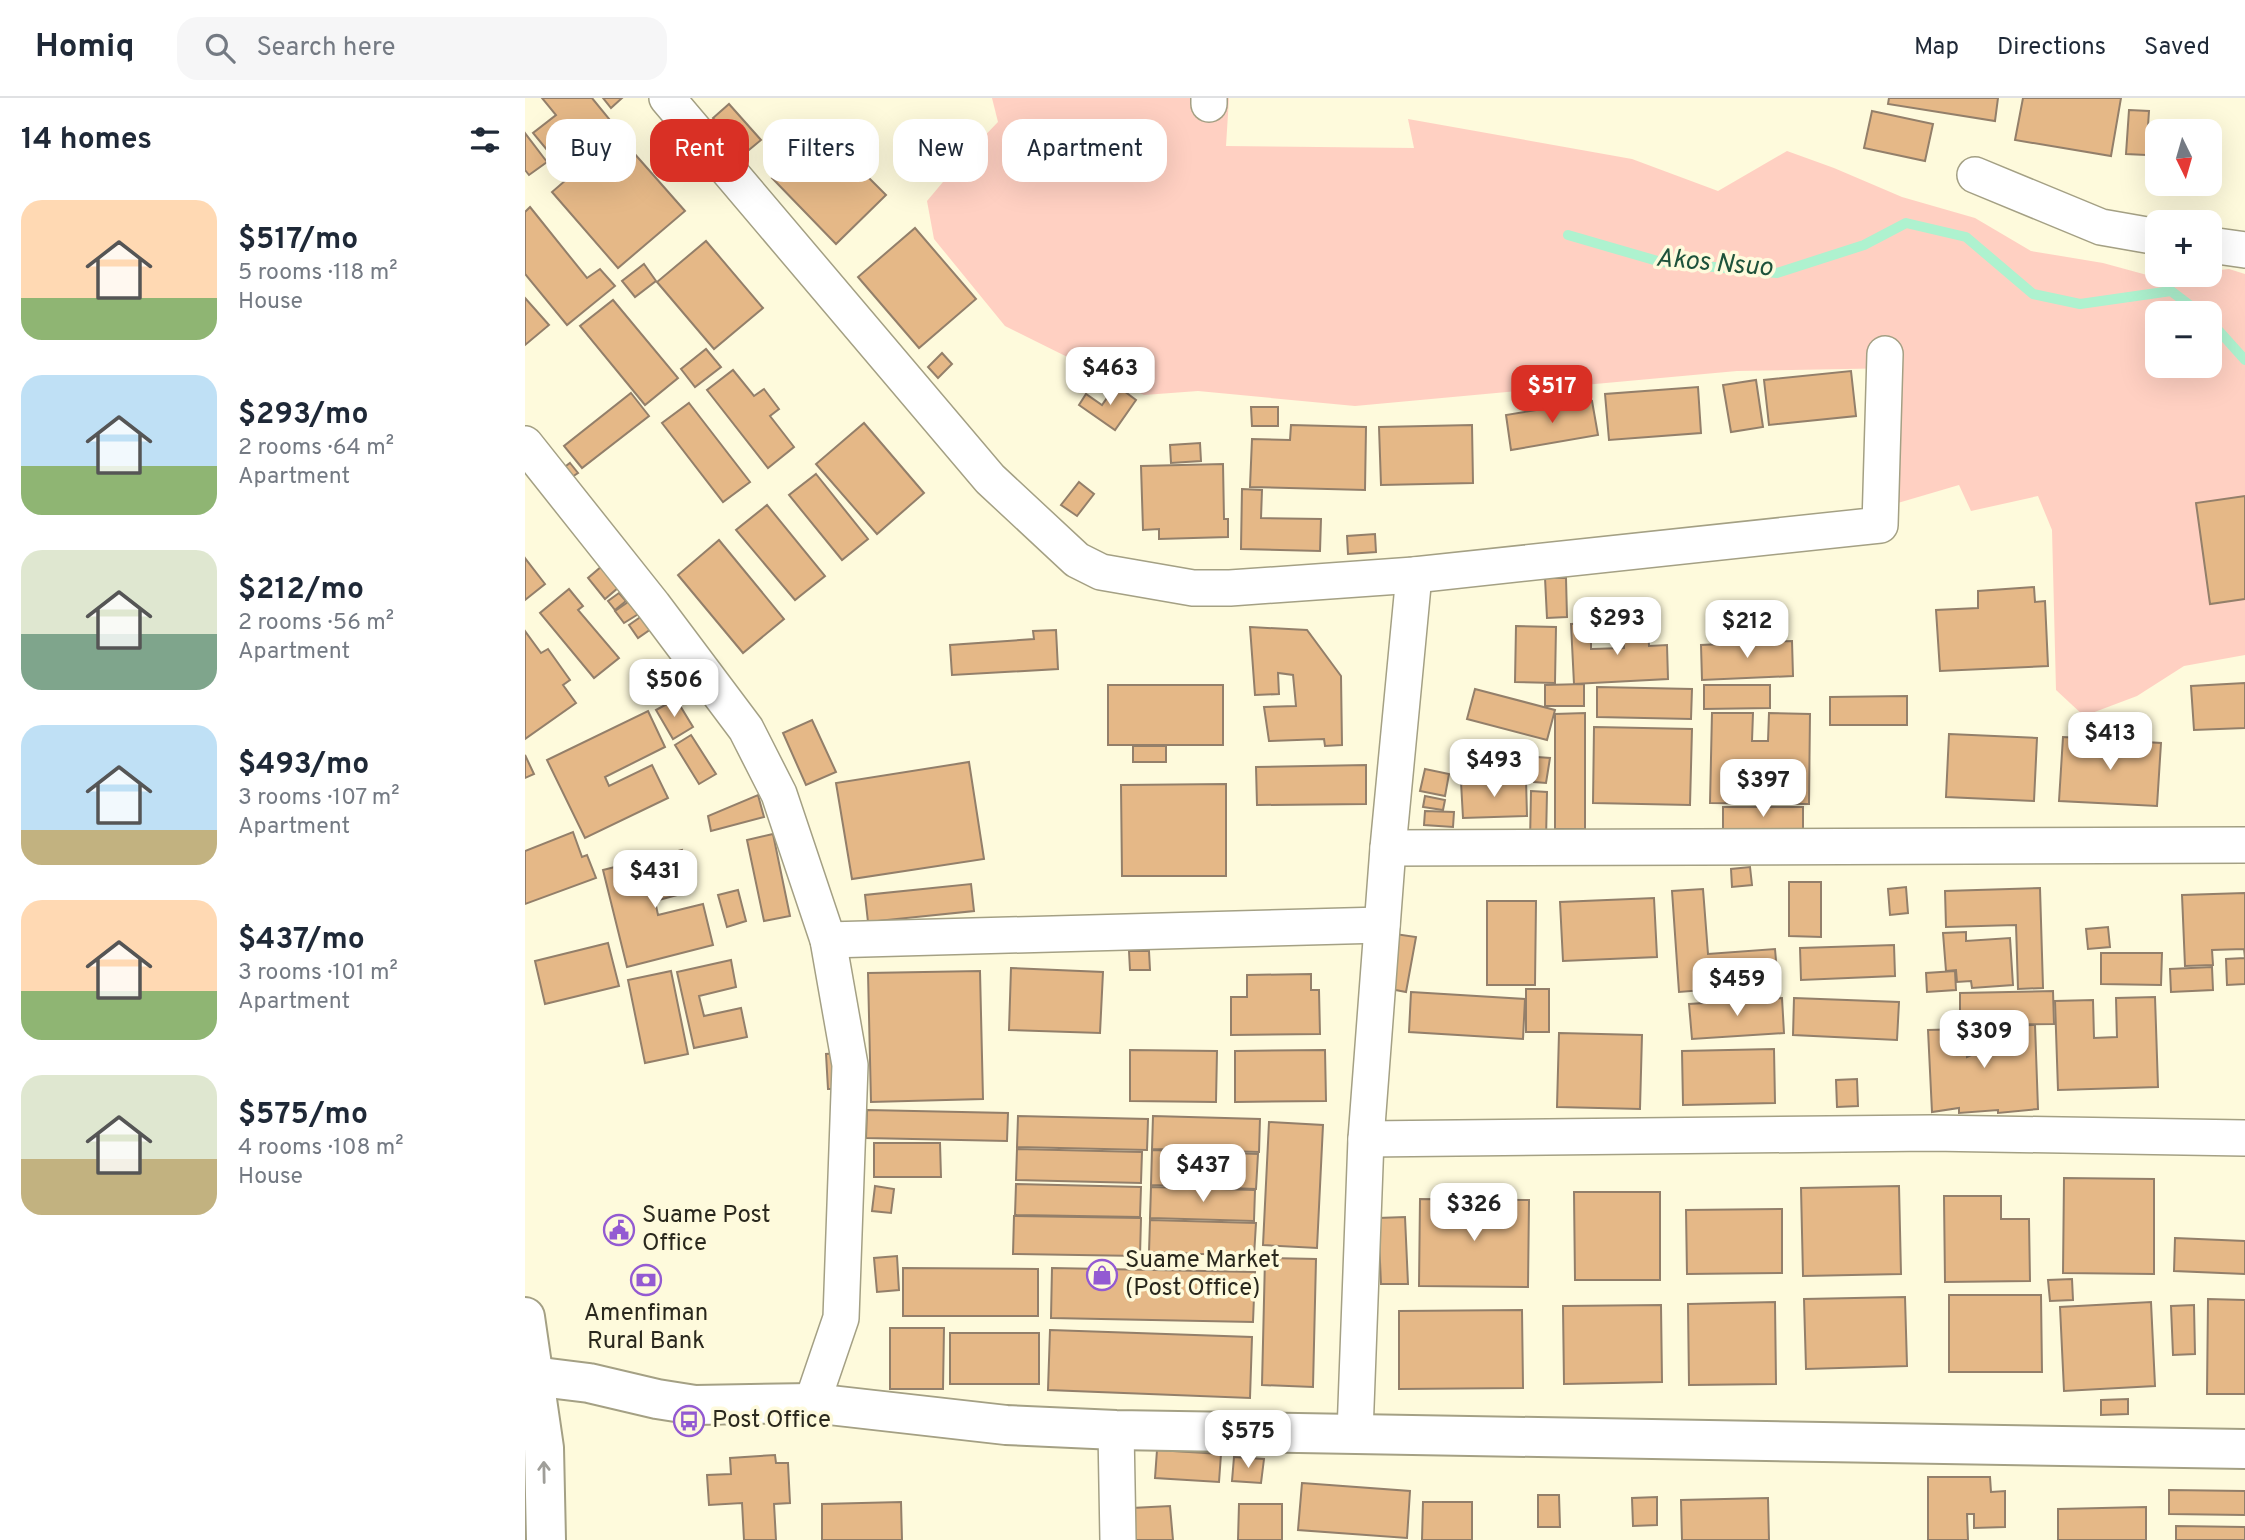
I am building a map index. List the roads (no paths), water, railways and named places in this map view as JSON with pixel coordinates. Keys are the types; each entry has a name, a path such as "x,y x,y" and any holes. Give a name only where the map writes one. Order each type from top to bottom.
{"main road":[{"path":"525,1317 529,1375 544,1448 545,1540"},
{"path":"529,1375 589,1383 695,1405 812,1404 1006,1425 1116,1430 2245,1449"}],"street":[{"path":"667,98 990,479 1077,560 1101,572 1193,588 1230,588 1414,575 1880,525 1885,354"},
{"path":"1975,175 2101,227 2145,235"},
{"path":"2222,247 2245,250"},
{"path":"525,444 645,594 746,729 779,794 828,940 850,1065 842,1305 841,1318 812,1404"},
{"path":"1356,1433 1366,1139 1388,848 1414,575"},
{"path":"1388,848 2245,845"},
{"path":"828,940 1383,925"},
{"path":"1366,1139 1931,1133 2245,1138"},
{"path":"1116,1430 1118,1540"}],"waterway":[{"name":"Akos Nsuo","path":"1568,235 1661,262 1777,273 1864,245 1906,223 1966,237 2033,294 2080,304 2171,291 2184,301"},
{"name":"Akos Nsuo","path":"2222,334 2245,360"}],"place":[{"name":"Suame Post Office","path":"619,1230"},
{"name":"Suame Market (Post Office)","path":"1102,1275"},
{"name":"Amenfiman Rural Bank","path":"646,1280"},
{"name":"Post Office","path":"689,1421"}]}
